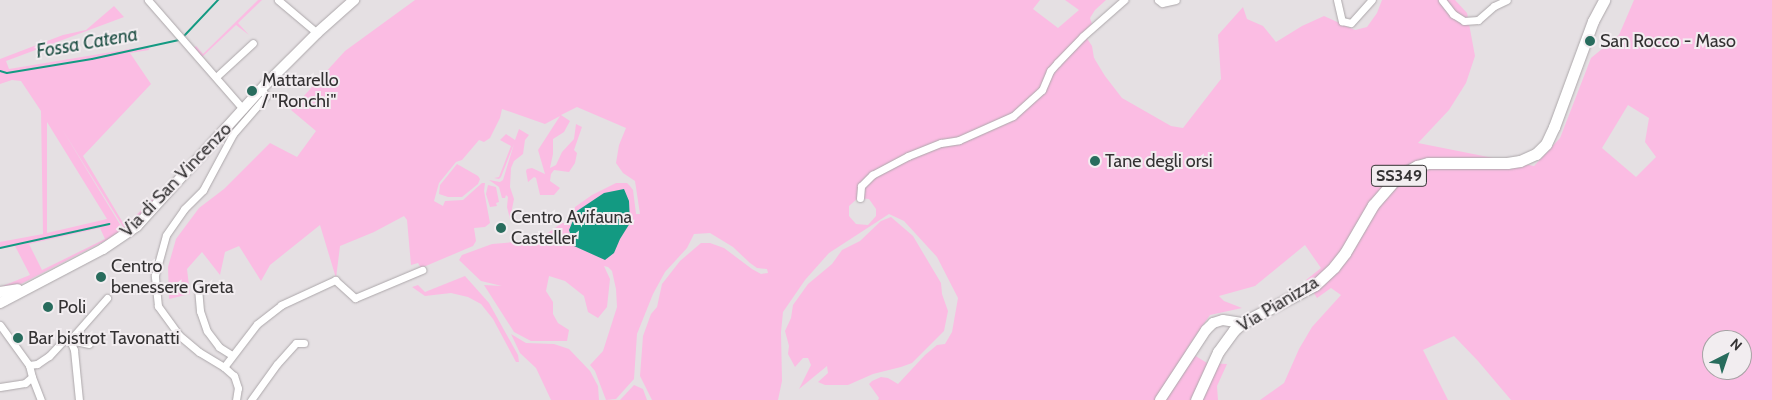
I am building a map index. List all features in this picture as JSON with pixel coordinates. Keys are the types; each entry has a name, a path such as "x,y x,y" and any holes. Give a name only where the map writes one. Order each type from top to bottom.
{"main road":[{"name":"Via di San Vincenzo","path":"0,303 110,245 137,226 244,109 261,95 317,33 354,0"},
{"name":"Via Pianizza","path":"1196,400 1225,340 1242,323 1315,285 1334,267 1345,253 1373,205 1388,185 1406,171 1428,163 1507,163 1520,161 1536,154 1546,144 1554,126 1593,21 1604,0"},
{"name":"Via di San Vincenzo","path":"0,292 26,288"},
{"path":"1160,400 1206,330 1213,323 1223,320 1242,323"}],"street":[{"name":"Via di San Vincenzo","path":"148,0 244,109"},
{"path":"278,0 317,33"},
{"path":"860,198 862,186 872,175 908,156 996,125 1019,112 1042,90 1050,71 1083,36 1124,0"},
{"path":"1158,0 1162,3 1176,0"},
{"path":"1337,0 1342,21 1350,24 1372,0"},
{"path":"1442,0 1453,14 1464,21 1478,20 1494,6 1507,0"},
{"path":"216,77 253,43"},
{"path":"236,400 238,388 234,376 224,367 199,352 179,335 158,306 155,275 166,235 184,209 203,190 233,134 261,95"},
{"path":"224,367 257,324 281,305 335,280 356,298 422,270"},
{"path":"198,288 200,311 207,331 219,347 232,355"},
{"path":"70,340 107,298"},
{"path":"0,325 29,365 40,400"},
{"path":"70,340 74,350 79,400"},
{"path":"29,365 37,364 49,356 63,341 70,340 89,344"},
{"path":"251,400 277,364 296,343 304,342"},
{"path":"0,387 25,383 32,377"}],"shaded area":[{"path":"258,0 262,0 238,23 249,35 236,25 202,57 194,48 196,46 203,54"},
{"path":"415,0 1040,0 1033,9 1058,28 1079,10 1065,0 1106,0 1095,10 1090,18 1092,24 1084,34 1092,46 1094,58 1122,98 1171,126 1183,128 1221,79 1218,35 1243,7 1247,19 1263,26 1276,42 1302,26 1324,16 1355,30 1367,27 1377,13 1382,0 1455,0 1467,13 1475,56 1466,83 1449,110 1418,143 1534,166 1560,138 1591,58 1619,35 1634,0 1772,0 1772,400 1511,400 1454,336 1423,350 1448,400 1260,400 1284,383 1299,349 1312,327 1341,295 1331,288 1317,298 1306,280 1321,268 1305,245 1255,286 1219,296 1224,301 1242,308 1210,315 1186,350 1207,363 1227,364 1217,386 1218,400 878,400 879,398 869,384 872,381 881,377 888,378 898,384 925,355 937,345 945,344 952,332 958,298 937,257 904,221 889,214 829,253 805,280 783,312 781,332 782,381 778,400 652,400 640,376 643,336 651,314 657,307 662,284 680,261 701,243 710,243 724,248 752,269 761,274 768,273 767,269 757,268 733,247 710,233 694,234 687,248 665,272 653,294 637,334 634,379 616,399 606,400 595,371 590,365 603,351 617,307 612,271 608,267 604,266 610,279 607,307 598,318 588,312 584,296 565,281 549,276 546,291 553,302 553,314 558,323 569,330 567,341 531,341 514,332 484,285 502,286 481,281 459,260 462,255 492,244 538,240 562,223 571,224 572,238 571,217 575,207 592,195 616,183 627,183 630,186 633,190 636,214 640,214 635,181 623,173 616,163 619,145 626,128 577,107 561,115 570,121 564,132 553,139 553,154 550,168 556,165 562,152 574,139 576,124 582,127 574,150 577,153 575,163 569,172 554,170 551,174 550,181 560,188 554,195 540,195 536,178 534,177 528,182 526,171 532,168 545,174 538,150 560,116 545,124 502,109 500,118 490,138 484,142 479,140 462,160 456,162 439,183 434,201 443,206 445,201 463,200 482,183 485,183 484,191 490,223 485,227 474,228 476,241 473,246 421,268 418,263 411,265 407,220 404,216 374,232 340,246 336,278 320,225 270,265 261,281 239,246 225,252 220,275 202,252 187,269 190,294 169,299 168,267 176,239 199,208 224,189 270,143 297,157 316,131 291,110 345,51","holes":["1628,105 1649,118 1645,142 1656,157 1636,177 1602,148","858,198 869,199 876,209 876,216 868,225 856,224 849,216 849,206"]},
{"path":"114,6 124,17 6,61 9,69 148,46 149,50 130,53 151,84 83,156 125,226 159,193 160,195 125,230 62,129 124,231 17,286 0,287 30,275 15,246 0,249 0,242 43,234 41,111 21,81 12,80 0,84 0,59 63,35 86,30","holes":["47,122 107,219 47,233","100,228 105,239 42,270 29,244"]},
{"path":"519,129 529,135 525,140 523,154 514,161 511,168 510,187 514,199 510,219 507,207 508,197 506,195 505,198 502,198 499,187 489,180 500,182 503,180 514,144 501,177 499,179 494,178 499,177 511,146 500,140 506,134 515,140"},
{"path":"457,164 478,176 480,179 478,184 462,197 448,197 439,194 440,185"},
{"path":"488,185 496,187 499,202 496,203 497,206 490,207 486,194"},
{"path":"624,189 629,201 630,223 614,253 605,260 574,246 569,230 577,211 604,193"},
{"path":"891,217 913,236 941,283 942,294 948,311 944,331 912,363 873,374 848,385 825,385 818,382 828,373 827,366 799,389 811,365 808,358 803,358 795,367 788,354 789,346 785,331 791,318 793,305 808,284 832,264 842,250 860,241 881,221"},
{"path":"465,276 489,303 518,355 519,362 516,362 493,319 481,304 468,297 451,293 425,296 412,287 418,285 425,292"},
{"path":"511,334 526,343 554,344 569,349 590,371 598,386 599,400 551,400 536,368 520,353"},
{"path":"634,385 643,389 647,400 620,400"}],"waterway":[{"name":"Fossa Catena","path":"184,36 218,0"},
{"name":"Fossa Catena","path":"0,71 7,73 92,59 179,40"},
{"path":"0,248 109,224"}],"place":[{"name":"San Rocco - Maso","path":"1590,41"},
{"name":"Mattarello / \"Ronchi\"","path":"252,91"},
{"name":"Tane degli orsi","path":"1095,161"},
{"name":"Centro Avifauna Casteller","path":"501,228"},
{"name":"Centro benessere Greta","path":"101,277"},
{"name":"Poli","path":"48,307"},
{"name":"Bar bistrot Tavonatti","path":"18,338"}]}
